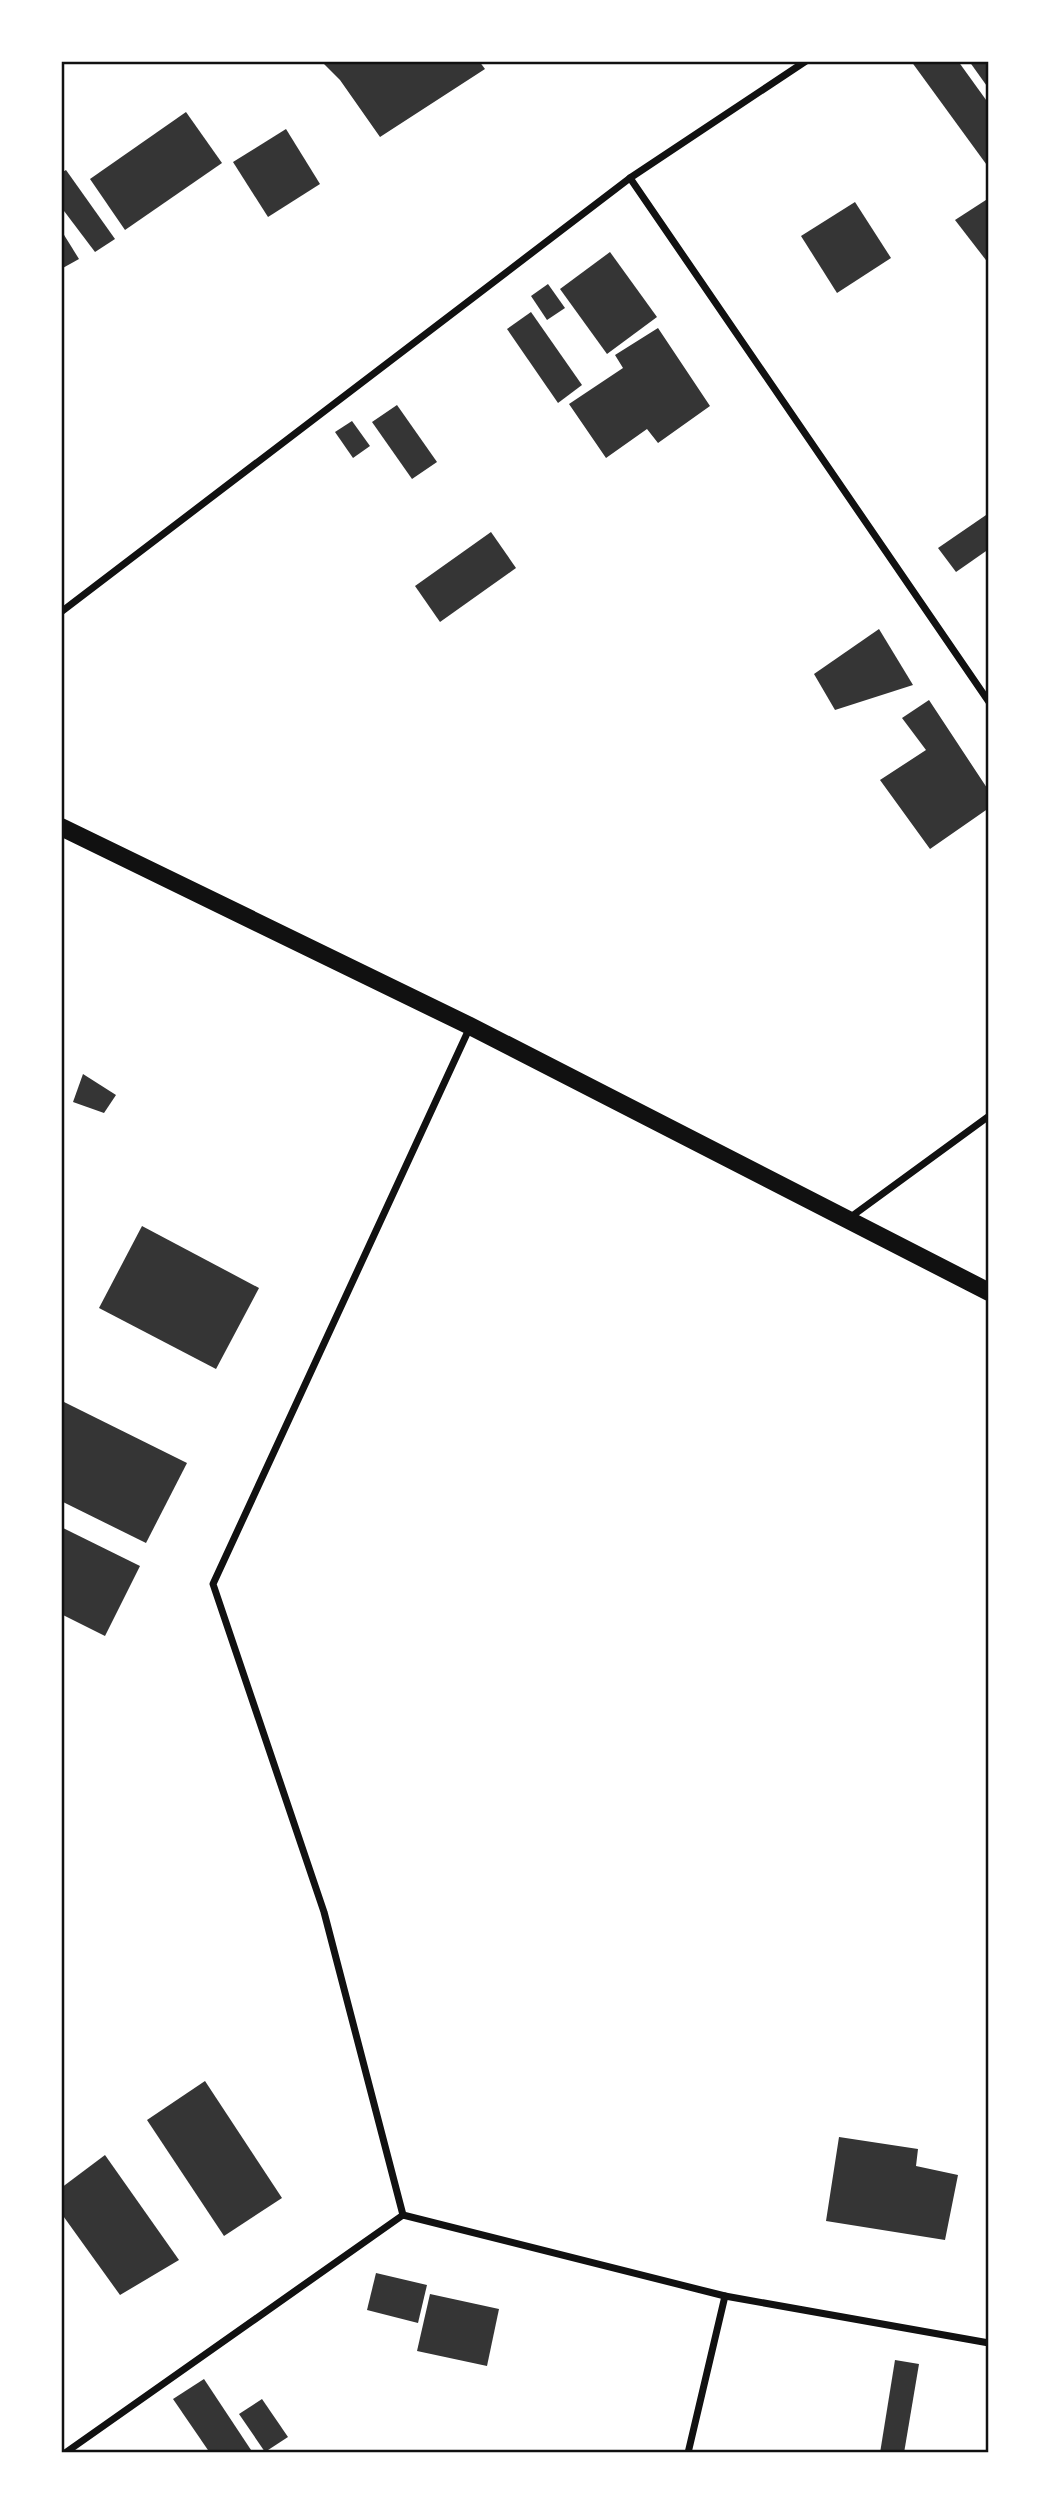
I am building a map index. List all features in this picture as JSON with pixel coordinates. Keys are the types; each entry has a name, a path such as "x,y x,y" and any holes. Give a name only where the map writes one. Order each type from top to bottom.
{"main road":[{"path":"61,827 470,1026 989,1292"}],"street":[{"path":"61,612 630,178 806,61"},
{"path":"630,178 989,702"},
{"path":"403,2215 324,1912 213,1584 470,1026"},
{"path":"847,1219 989,1116"},
{"path":"65,2453 403,2215 724,2296 989,2343"},
{"path":"688,2453 724,2296"}],"building":[{"path":"321,61 479,61 485,69 380,137 340,80"},
{"path":"911,61 958,61 989,104 989,168"},
{"path":"969,61 989,61 989,89"},
{"path":"186,112 222,163 125,230 90,179"},
{"path":"286,129 320,184 268,217 233,162"},
{"path":"66,170 115,239 95,252 61,207 61,173"},
{"path":"989,198 989,264 955,220"},
{"path":"855,202 891,258 837,293 801,236"},
{"path":"61,230 79,259 61,269"},
{"path":"610,252 657,317 607,354 560,289"},
{"path":"548,284 565,308 547,320 531,296"},
{"path":"531,312 582,385 558,403 507,329"},
{"path":"658,328 710,406 658,443 647,429 606,458 569,404 623,368 615,355"},
{"path":"397,405 437,462 412,479 372,422"},
{"path":"352,421 370,446 353,458 335,432"},
{"path":"989,513 989,549 956,572 938,548"},
{"path":"491,532 516,568 440,622 415,586"},
{"path":"879,629 913,685 835,710 814,674"},
{"path":"929,700 989,791 989,808 930,849 880,780 926,750 902,718"},
{"path":"83,1074 116,1095 104,1113 73,1102"},
{"path":"142,1226 259,1288 216,1369 99,1308"},
{"path":"62,1401 187,1463 146,1543 61,1501"},
{"path":"61,1527 140,1566 105,1636 61,1614"},
{"path":"205,2081 282,2198 224,2236 147,2120"},
{"path":"839,2137 918,2149 916,2166 958,2175 945,2240 826,2221"},
{"path":"105,2155 179,2260 120,2295 61,2213 61,2188"},
{"path":"376,2273 427,2285 418,2323 367,2310"},
{"path":"430,2294 499,2309 487,2366 417,2351"},
{"path":"895,2360 919,2364 904,2453 880,2453"},
{"path":"204,2379 253,2453 210,2453 173,2399"},
{"path":"262,2399 288,2437 265,2452 239,2414"}]}
